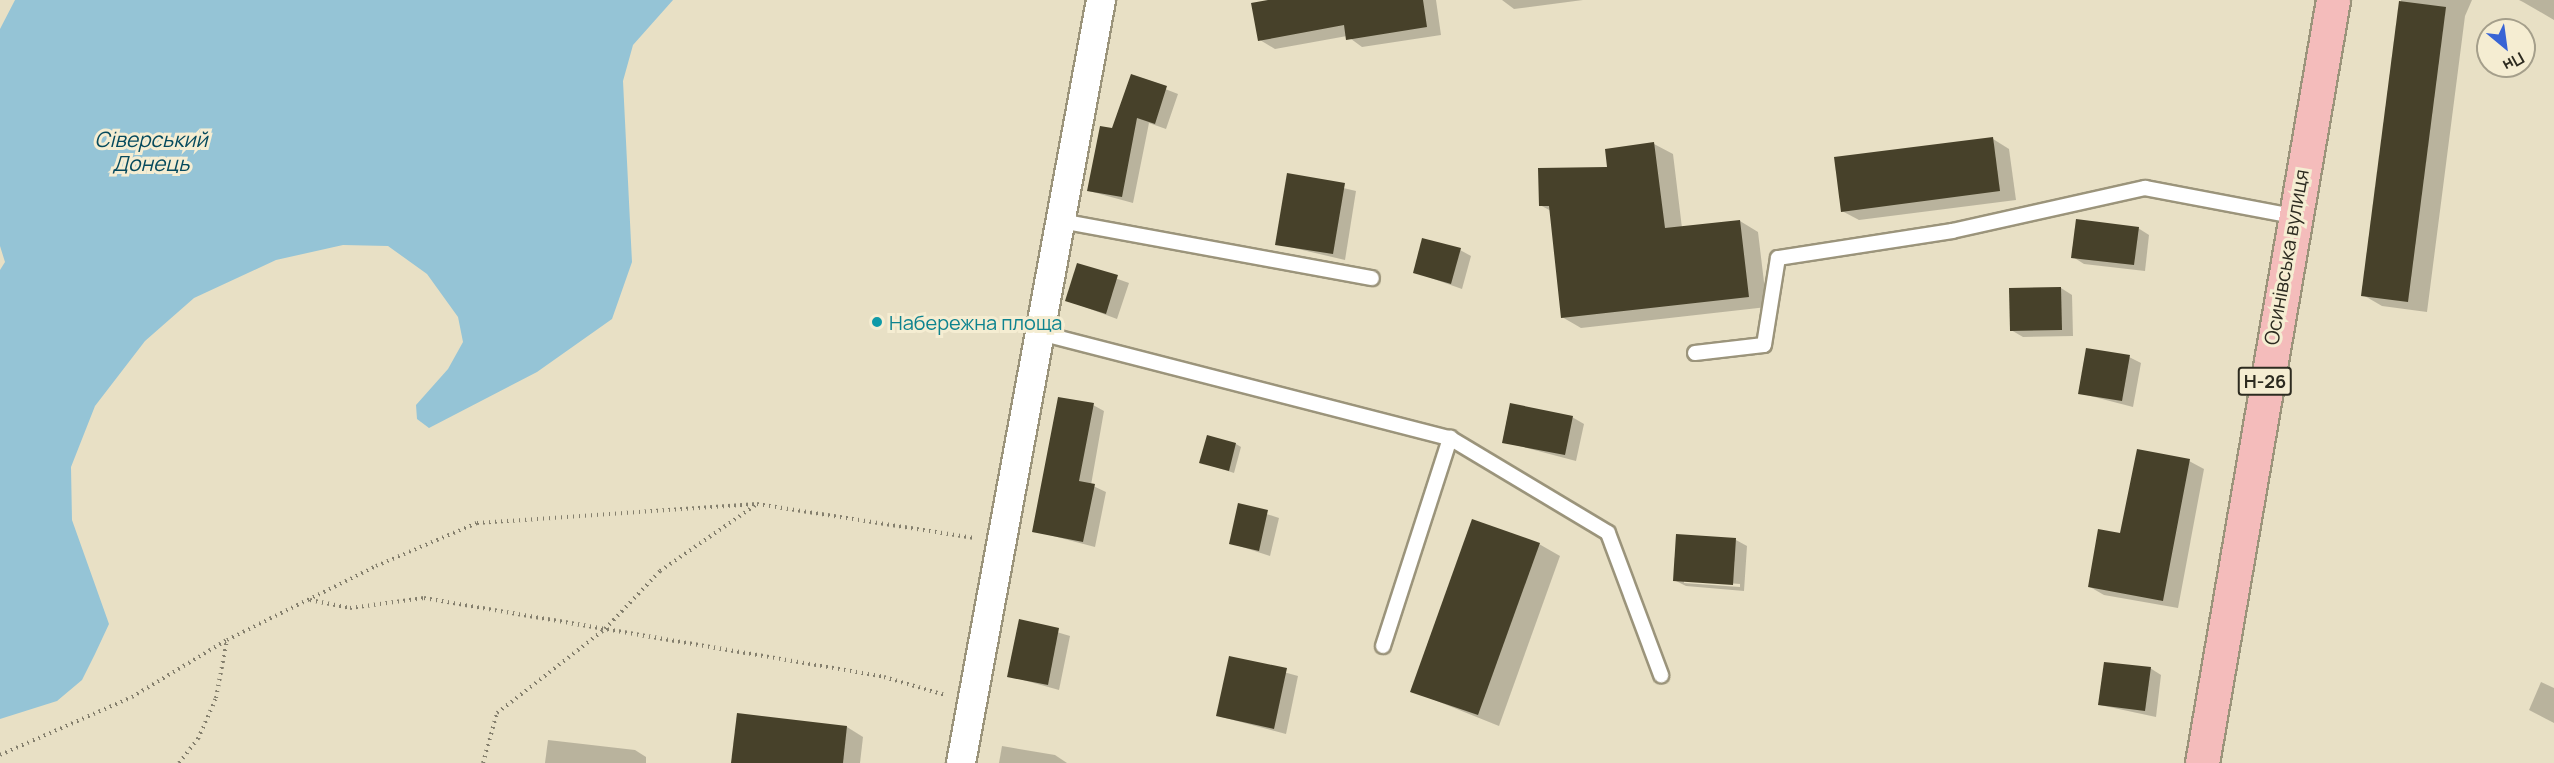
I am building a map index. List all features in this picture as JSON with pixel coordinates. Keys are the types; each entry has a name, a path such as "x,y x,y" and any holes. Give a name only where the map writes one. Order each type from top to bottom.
{"main road":[{"name":"Осинівська вулиця","path":"2202,763 2293,216 2333,0"}],"street":[{"path":"961,763 1101,0"}],"lane":[{"path":"1695,353 1764,345 1778,258 1952,231 2145,188 2293,216"},
{"path":"1060,221 1372,278"},
{"path":"1040,333 1450,438 1608,533 1661,675"},
{"path":"1383,646 1450,438"}],"path":[{"path":"0,755 132,697 227,640 477,523 757,504 1002,542"},
{"path":"483,763 497,713 605,629 660,571 757,504"},
{"path":"310,600 350,608 424,598 884,677 971,703"},
{"path":"179,763 190,753 216,698 227,640"}],"water":[{"name":"Сіверський Донець","path":"15,0 673,0 633,45 623,81 632,262 612,319 537,372 429,428 417,419 416,405 448,369 463,342 458,317 427,274 388,246 343,245 276,260 194,298 145,341 95,406 71,467 72,520 109,624 82,680 57,701 0,719 0,270 5,262 0,246 0,29"}],"building":[{"path":"1268,0 1423,0 1427,27 1346,40 1344,25 1258,41 1251,3"},
{"path":"2399,1 2446,7 2408,302 2361,296"},
{"path":"1131,74 1167,86 1155,124 1137,118 1122,197 1087,191 1100,126 1112,128"},
{"path":"1993,137 2000,191 1841,212 1834,157"},
{"path":"1654,142 1665,228 1740,220 1749,297 1561,318 1549,206 1539,206 1538,168 1607,167 1605,149"},
{"path":"1287,173 1345,183 1333,254 1275,245"},
{"path":"2076,219 2139,227 2134,265 2071,258"},
{"path":"1422,238 1461,248 1451,284 1413,273"},
{"path":"1077,263 1118,275 1106,314 1065,301"},
{"path":"2061,287 2062,330 2010,331 2009,288"},
{"path":"2086,348 2130,355 2122,401 2078,394"},
{"path":"1058,397 1094,403 1079,481 1095,484 1083,542 1032,532"},
{"path":"1510,403 1573,416 1565,455 1502,443"},
{"path":"1207,435 1236,443 1229,471 1199,463"},
{"path":"2137,449 2190,459 2163,601 2088,587 2098,529 2120,533"},
{"path":"1238,503 1268,510 1259,551 1229,544"},
{"path":"1472,519 1540,543 1478,715 1410,692"},
{"path":"1676,534 1736,538 1733,585 1673,581"},
{"path":"1019,619 1059,628 1048,685 1007,677"},
{"path":"1229,656 1287,668 1274,729 1216,716"},
{"path":"2104,662 2151,667 2145,711 2098,705"},
{"path":"737,713 847,726 843,763 731,763"}],"place":[{"name":"Набережна площа","path":"877,322"}]}
